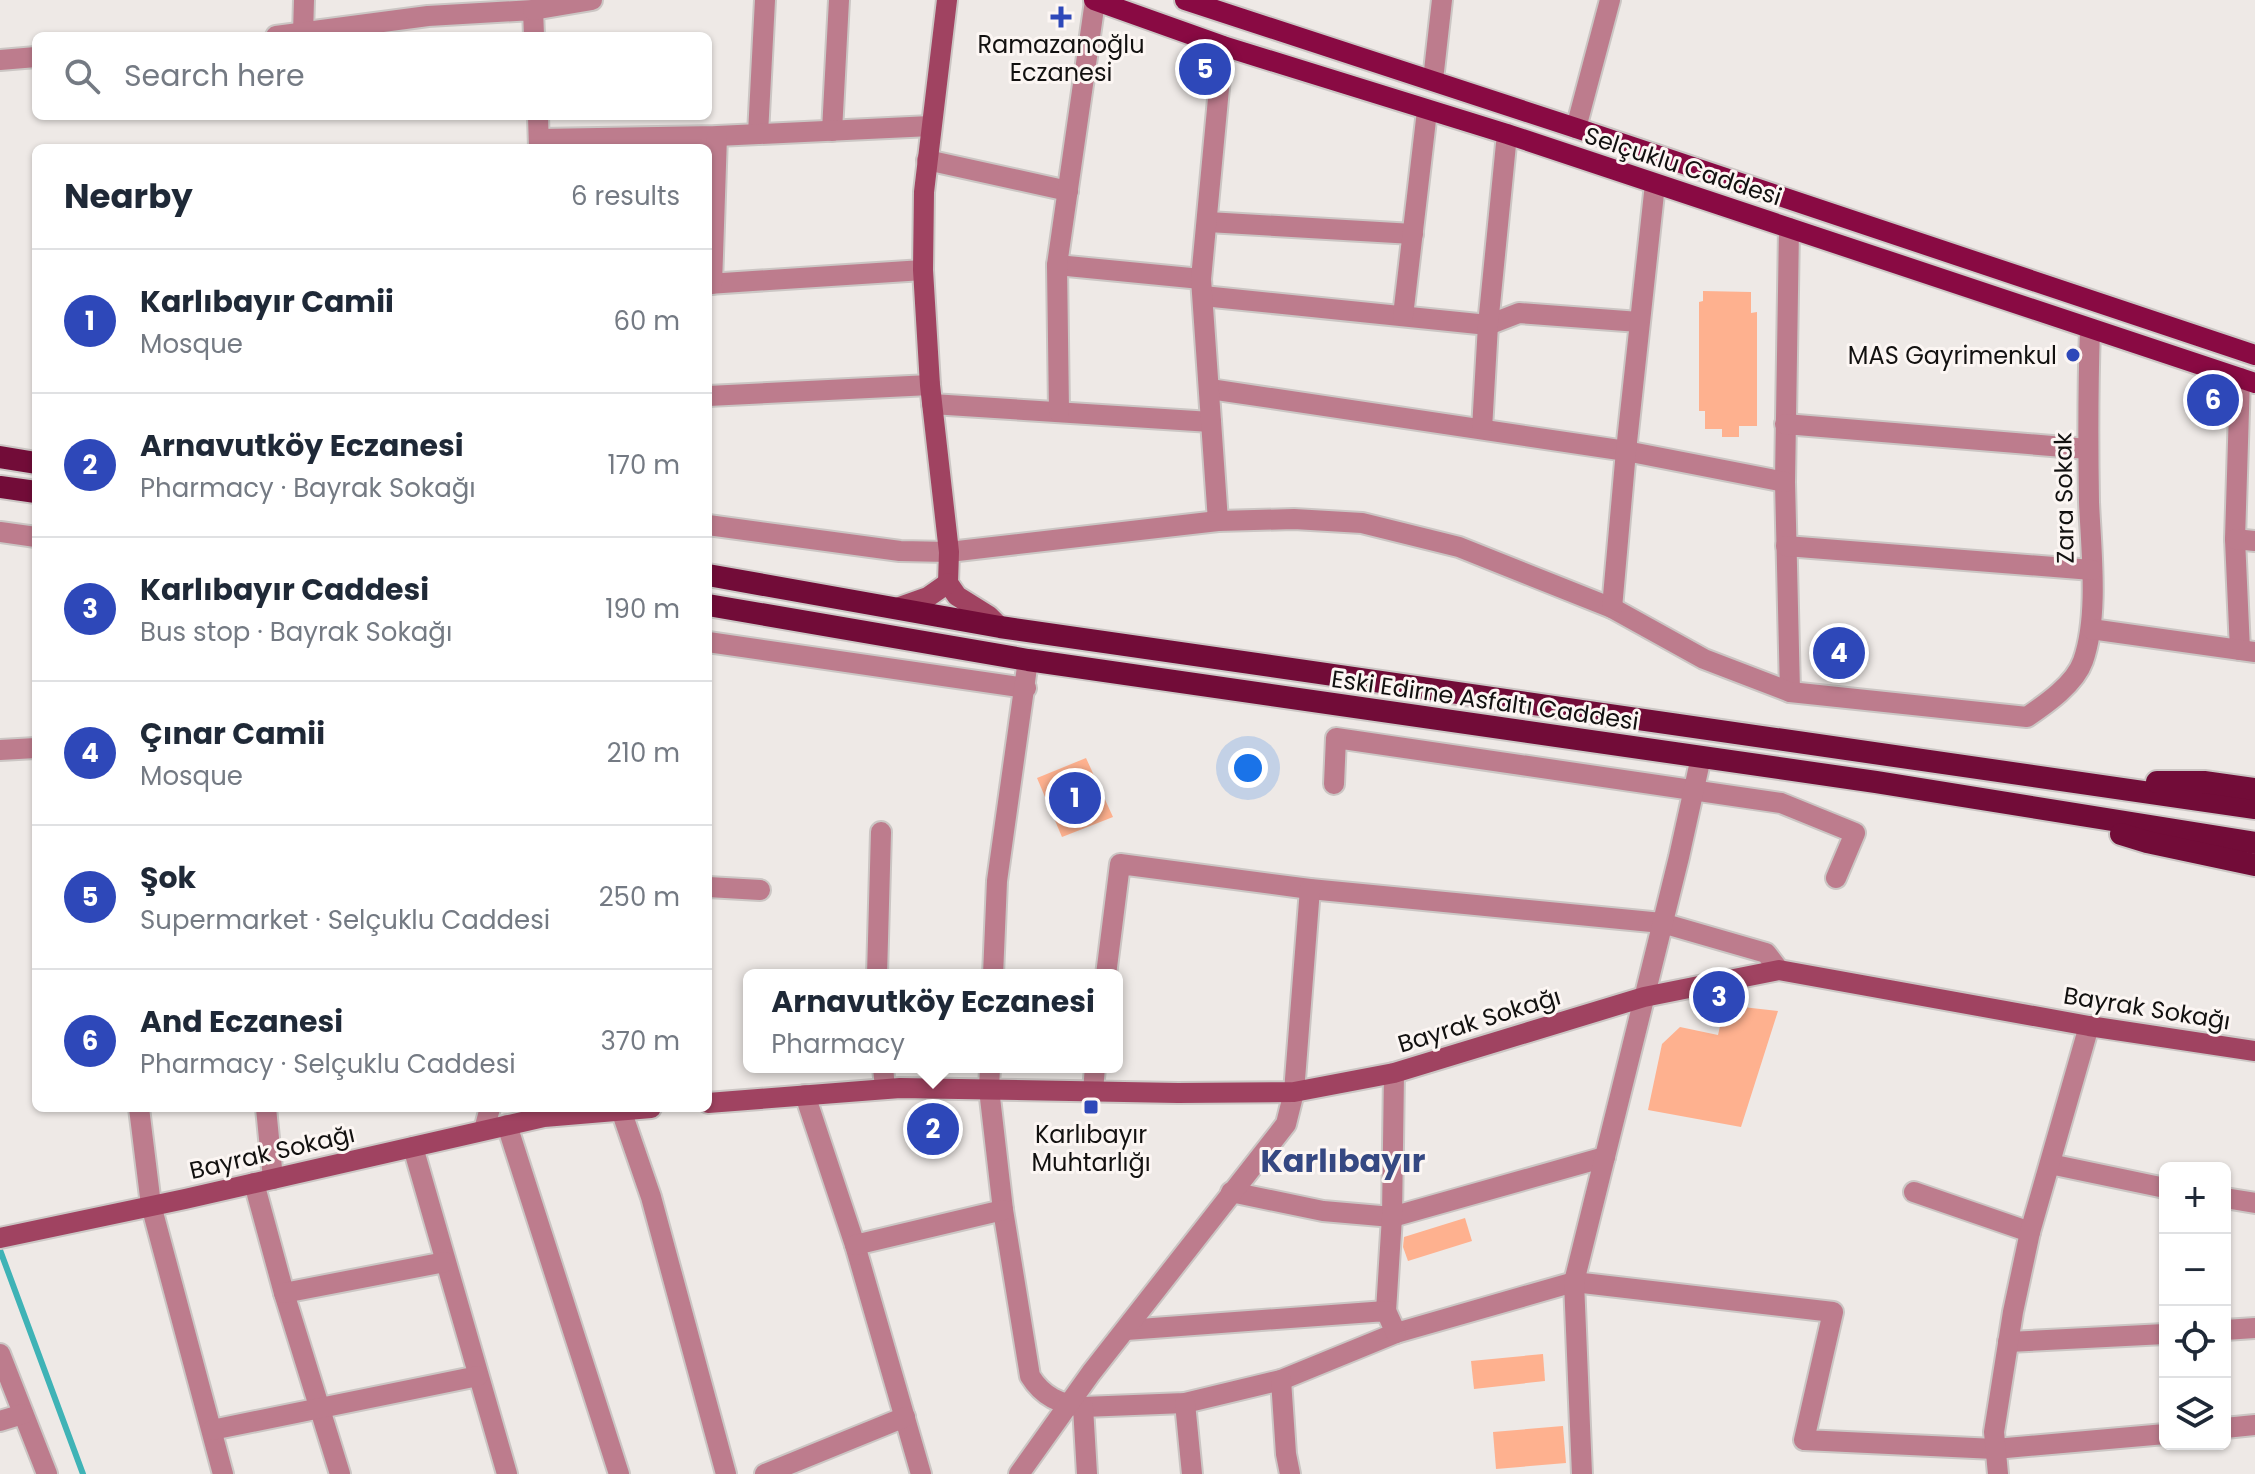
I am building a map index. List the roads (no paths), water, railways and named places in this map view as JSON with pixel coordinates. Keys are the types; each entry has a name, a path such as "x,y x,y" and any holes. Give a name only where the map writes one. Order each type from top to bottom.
{"highway":[{"path":"0,457 32,462"},
{"path":"0,487 32,491"},
{"name":"Eski Edirne Asfaltı Caddesi","path":"712,576 1000,627 2255,808"},
{"name":"Eski Edirne Asfaltı Caddesi","path":"712,606 1028,660 1876,782 2255,843"},
{"path":"2108,786 2204,782 2255,789"},
{"path":"2055,813 2147,842 2255,865"}],"main road":[{"path":"947,0 924,192 923,270 931,395 949,552 948,583 967,604 989,616 1000,627"},
{"name":"Selçuklu Caddesi","path":"1094,0 1223,46 1507,134 2247,380"},
{"name":"Selçuklu Caddesi","path":"1185,0 2255,355"},
{"path":"1789,228 1794,202"},
{"path":"2194,362 2202,337"},
{"path":"897,608 928,597 948,583"},
{"name":"Bayrak Sokağı","path":"712,1103 885,1089 1294,1092 1394,1073 1644,997 1779,970 2089,1026 2255,1051"},
{"name":"Bayrak Sokağı","path":"5,1237 544,1117 599,1112"}],"street":[{"path":"303,32 304,0"},
{"path":"313,32 428,8 533,10 592,0"},
{"path":"758,134 765,0"},
{"path":"832,131 839,0"},
{"path":"1059,412 1057,265 1094,0"},
{"path":"1433,80 1442,0"},
{"path":"1576,128 1610,0"},
{"path":"533,10 534,32"},
{"path":"1218,521 1202,288 1223,46"},
{"path":"0,60 32,57"},
{"path":"1403,316 1427,111"},
{"path":"538,120 539,144 931,126"},
{"path":"1482,429 1488,325 1507,134"},
{"path":"712,242 717,136"},
{"path":"927,160 1068,191"},
{"path":"1612,608 1655,184"},
{"path":"1208,222 1413,234"},
{"path":"712,526 900,551 949,552 1218,521 1294,519 1362,523 1459,547 1612,608 1704,659 1790,692 1785,482 1789,228"},
{"path":"1057,265 1403,316 1488,325 1519,313 1639,322"},
{"path":"712,284 923,270"},
{"name":"Zara Sokak","path":"1790,692 2027,717 2058,696 2082,665 2091,629 2090,329"},
{"path":"2091,629 2248,651 2245,540 2247,380"},
{"path":"1210,389 1626,451 1785,482"},
{"path":"712,396 931,395 1059,412 1211,422"},
{"path":"1785,424 2088,449"},
{"path":"0,532 32,536"},
{"path":"1786,546 2092,570"},
{"path":"712,643 1026,688"},
{"path":"993,969 997,881 1028,660"},
{"path":"1334,784 1336,738 1781,803 1855,833 1836,878"},
{"path":"0,750 32,748"},
{"path":"1582,1474 1574,1282 1701,757"},
{"path":"877,969 881,832"},
{"path":"1107,969 1120,864 1310,889 1662,923 1766,953 1779,970"},
{"path":"712,887 760,890"},
{"path":"1019,1474 1076,1406 1091,1373 1286,1124 1294,1092 1310,889"},
{"path":"1998,1474 1994,1432 2030,1232 2089,1026"},
{"path":"884,1073 885,1089"},
{"path":"990,1073 1003,1210 1030,1376 1046,1396 1076,1406 1185,1403 1281,1380 1396,1333 1574,1282 1833,1312 1804,1440 1995,1449 2159,1435"},
{"path":"1093,1091 1094,1073"},
{"path":"1394,1073 1392,1217 1386,1311 1396,1333"},
{"path":"805,1095 855,1245 921,1474"},
{"path":"139,1112 151,1205 223,1474"},
{"path":"266,1112 264,1181 284,1293 340,1474"},
{"path":"484,1130 489,1112"},
{"path":"622,1112 651,1197 726,1474"},
{"path":"507,1125 619,1474"},
{"path":"413,1147 507,1474"},
{"path":"1231,1192 1323,1211 1392,1217 1605,1157"},
{"path":"2050,1164 2159,1187"},
{"path":"1914,1192 2030,1232"},
{"path":"2231,1199 2255,1203"},
{"path":"855,1245 1003,1210"},
{"path":"284,1293 445,1262"},
{"path":"1126,1330 1386,1311"},
{"path":"2231,1330 2255,1328"},
{"path":"2008,1342 2159,1334"},
{"path":"0,1354 47,1474"},
{"path":"212,1430 478,1376"},
{"path":"1281,1380 1290,1474"},
{"path":"1185,1403 1192,1474"},
{"path":"1076,1406 1087,1474"},
{"path":"0,1421 23,1414"},
{"path":"765,1474 905,1417"},
{"path":"2231,1427 2255,1425"}],"waterway":[{"path":"0,1250 83,1474"}],"place":[{"name":"Ramazanoğlu Eczanesi","path":"1061,17"},
{"name":"Şok","path":"1205,69"},
{"name":"MAS Gayrimenkul","path":"2073,355"},
{"name":"And Eczanesi","path":"2213,400"},
{"name":"Çınar Camii","path":"1839,653"},
{"name":"Karlıbayır Camii","path":"1075,798"},
{"name":"Karlıbayır Caddesi","path":"1719,997"},
{"name":"Karlıbayır Muhtarlığı","path":"1091,1107"},
{"name":"Arnavutköy Eczanesi","path":"933,1129"}],"district":[{"name":"Karlıbayır","path":"1343,1160"}]}
